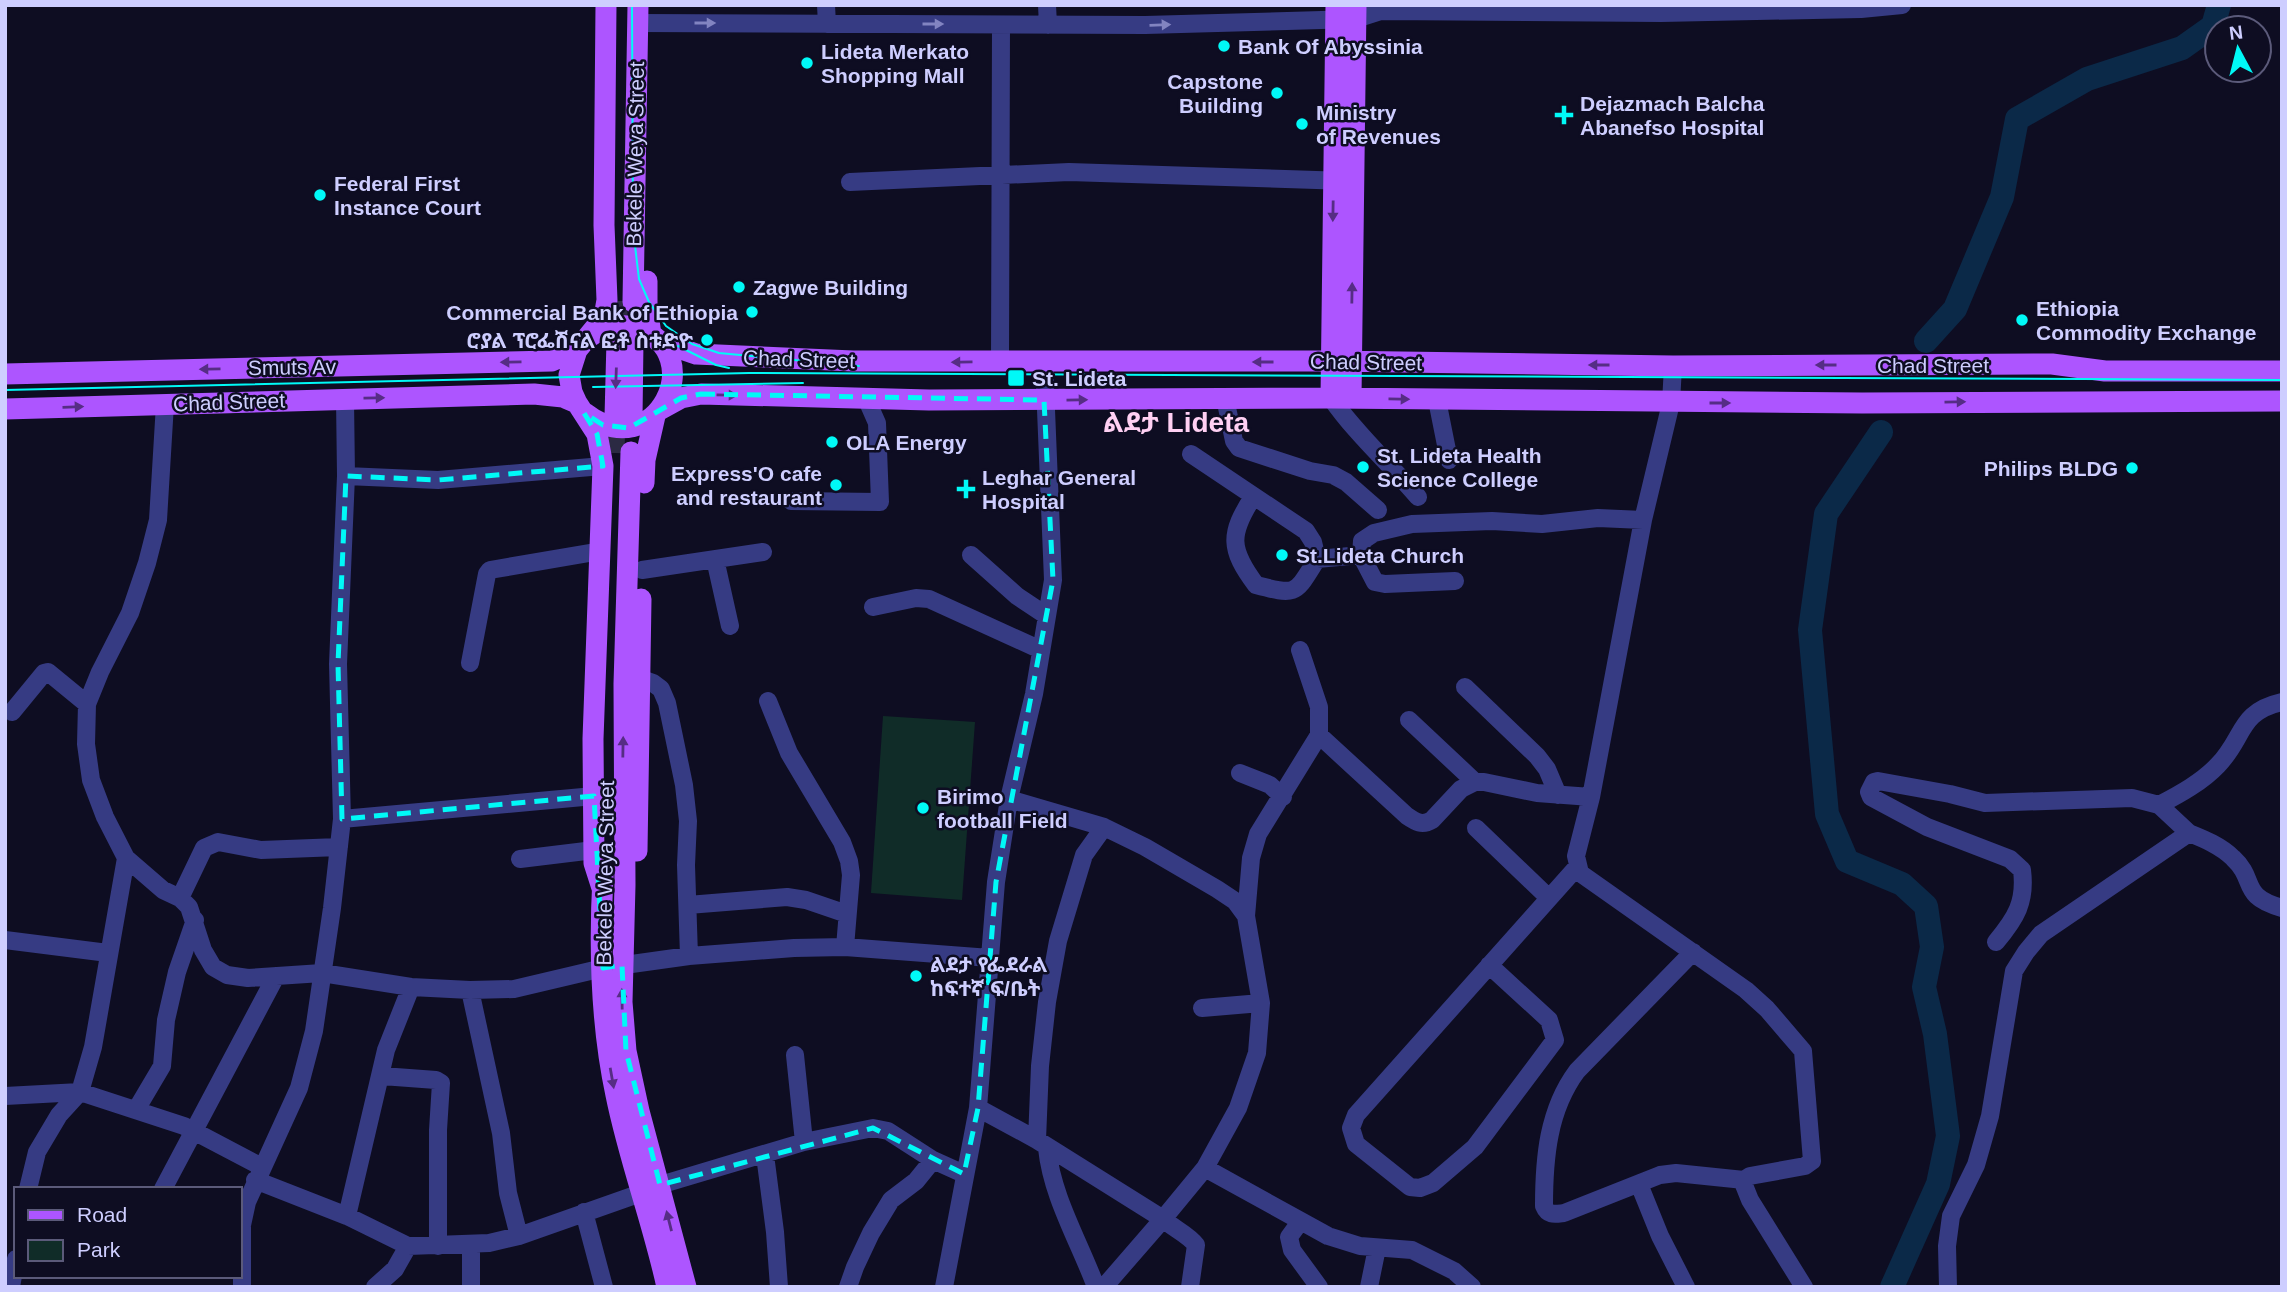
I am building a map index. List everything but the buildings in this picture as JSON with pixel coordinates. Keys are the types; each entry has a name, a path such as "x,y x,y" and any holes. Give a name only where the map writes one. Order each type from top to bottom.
{"main road":[{"path":"606,5 604,225 607,300 604,317 583,344 569,375 572,392 580,408 616,457 624,684 625,885 613,967"},
{"name":"Bekele Weya Street","path":"616,5 625,302 637,23"},
{"path":"1340,402 1344,181 1356,11"},
{"path":"623,418 646,306 647,130 637,23"},
{"path":"583,344 604,328 633,327 640,339 668,356 672,374 670,391 658,412 645,460 637,860 625,885"},
{"name":"Chad Street","path":"640,339 696,354 853,361 1341,361 1673,366 2052,364 2105,371 2282,371"},
{"name":"Smuts Av","path":"5,374 552,361 583,344"},
{"name":"Chad Street","path":"2077,366 2105,362 2282,363"},
{"name":"Chad Street","path":"5,409 534,394 563,397 580,408"},
{"name":"Chad Street","path":"658,412 681,398 701,394 1044,400 1225,398 1340,402 2282,401"},
{"name":"Chad Street","path":"2021,401 2064,412 2091,414 2282,412"},
{"path":"580,408 603,425 620,428 637,426 658,412"},
{"path":"602,888 594,863 593,739 601,551 616,457"},
{"name":"Bekele Weya Street","path":"616,457 602,888 613,967 608,1055 616,1098 651,1189 667,1287"},
{"path":"651,1189 686,1287"}],"street":[{"path":"826,5 827,24"},
{"path":"1047,5 1048,25"},
{"path":"637,23 1145,25 1356,11 1861,9 1902,5"},
{"path":"1000,361 1001,25"},
{"path":"850,182 1000,173 1069,172 1344,181"},
{"path":"944,1287 978,1108 996,882 1009,799 1034,694 1053,566 1044,361"},
{"path":"1673,366 1671,403 1643,520 1591,797 1576,856 1577,867 1580,873 1693,952 1746,990 1803,1051 1812,1161 1805,1166 1753,1175 1744,1180 1676,1173 1660,1175 1564,1213 1546,1212 1544,1165 1555,1112 1562,1093 1577,1070 1693,952"},
{"path":"791,501 880,502 877,423 866,398"},
{"path":"1225,398 1234,441 1239,448 1310,471 1333,475 1346,482 1378,510"},
{"path":"242,1287 242,1225 247,1202 299,1088 314,1031 332,908 342,819 338,664 346,476 345,399"},
{"path":"1437,400 1449,460"},
{"path":"1340,402 1355,432 1391,466 1418,497"},
{"path":"165,404 158,520 130,613 87,704 86,744 91,780 105,817 126,858 163,890 180,898 189,907 203,950 213,967 227,975 248,978 322,974 411,988 470,990 514,989 613,967 689,956 794,948 845,947 990,958"},
{"path":"1191,454 1306,531 1313,542 1317,559 1298,588 1293,591 1283,592 1256,585 1240,559 1235,540 1236,527 1253,497"},
{"path":"346,476 438,480 616,457"},
{"path":"1455,581 1385,584 1375,582 1361,555 1362,541 1374,533 1412,524 1492,521 1542,524 1598,518 1643,520"},
{"path":"471,663 487,574 490,570 601,551"},
{"path":"642,570 763,552"},
{"path":"971,555 1017,597 1047,616"},
{"path":"1317,559 1361,555"},
{"path":"715,559 730,626"},
{"path":"873,607 929,598 1041,650"},
{"path":"1104,1287 1205,1168 1238,1108 1257,1054 1261,1003 1246,916 1254,844 1319,735 1319,707 1300,650"},
{"path":"12,712 44,673 48,672 87,704"},
{"path":"639,678 653,683 661,690 667,703 684,785 688,821 686,865 689,956"},
{"path":"1465,687 1537,756 1547,769 1558,795"},
{"path":"768,701 789,753 842,842 849,861 851,875 845,947"},
{"path":"2159,805 2189,789 2219,765 2248,720 2263,706 2282,702"},
{"path":"1409,720 1475,782 1558,795 1591,797"},
{"path":"1319,735 1407,816 1417,822 1426,824 1432,820 1461,789 1475,782"},
{"path":"1240,773 1270,785 1283,797"},
{"path":"1996,942 2014,920 2021,903 2022,870 2010,859 1927,827 1871,797 1869,792 1874,782 1950,794 1985,803 2132,798 2159,805 2189,832 2232,857 2257,898 2282,908"},
{"path":"342,819 594,796"},
{"path":"1009,799 1104,827 1145,847 1235,901 1246,916"},
{"path":"1096,1287 1064,1211 1042,1144 1040,1066 1047,1002 1058,942 1084,855 1104,827"},
{"path":"1475,828 1549,898"},
{"path":"1948,1287 1949,1224 1961,1191 1976,1164 1990,1116 2014,971 2025,952 2041,934 2189,832"},
{"path":"180,898 204,848 211,844 223,842 261,850 339,847"},
{"path":"520,859 594,850"},
{"path":"28,1187 37,1152 59,1115 80,1092 93,1047 126,858"},
{"path":"1489,965 1549,1020 1555,1040 1475,1147 1433,1182 1420,1188 1410,1186 1356,1144 1351,1128 1356,1115 1489,965 1577,867"},
{"path":"688,905 787,897 806,900 847,914"},
{"path":"135,1110 162,1066 166,1020 195,920"},
{"path":"5,940 108,953"},
{"path":"164,1187 276,976"},
{"path":"347,1216 386,1050 411,988"},
{"path":"470,990 501,1133 508,1193 519,1236"},
{"path":"1202,1008 1261,1003"},
{"path":"795,1055 804,1142"},
{"path":"382,1076 436,1080 440,1083 438,1246"},
{"path":"5,1096 80,1092 194,1131 259,1174 408,1246 489,1243 519,1236 651,1189 804,1142 873,1128 888,1131 933,1160 964,1174"},
{"path":"978,1108 1042,1144 1194,1241 1196,1245 1190,1287"},
{"path":"765,1155 779,1287"},
{"path":"848,1287 871,1233 891,1200 916,1181 933,1160"},
{"path":"1205,1168 1328,1236 1360,1246 1404,1247 1454,1271 1472,1287"},
{"path":"1744,1180 1750,1200 1804,1287"},
{"path":"1639,1184 1660,1236 1686,1287"},
{"path":"584,1212 604,1287"},
{"path":"1300,1222 1289,1237 1290,1246 1319,1287"},
{"path":"471,1244 471,1287"},
{"path":"376,1287 395,1269 408,1246"},
{"path":"1369,1287 1377,1248"}],"highlighted area":[{"path":"701,394 1044,400 1053,580 996,882 978,1108 964,1174 873,1128 660,1185 626,1051 622,965 603,968 594,796 342,819 338,664 346,476 438,480 603,466 597,434 584,413 603,425 629,428 681,398"}],"green space":[{"name":"Birimo football Field","path":"883,716 975,722 962,900 871,893"}],"waterway":[{"path":"1926,341 1955,309 2002,197 2017,119 2087,79 2182,48 2213,26 2219,5"},
{"path":"1881,432 1826,514 1810,630 1827,814 1847,861 1902,884 1926,906 1932,947 1924,987 1935,1034 1948,1136 1938,1184 1892,1287"}],"tunnel":[{"path":"617,301 617,340"},
{"path":"614,453 615,417"}],"tram line":[{"path":"632,5 633,229 639,279 649,302 666,326 692,344 719,353 859,366"},
{"path":"678,346 716,365 729,368"},
{"path":"5,390 749,373 2282,380"},
{"path":"593,387 803,383"}],"place":[{"name":"Bank Of Abyssinia","path":"1224,46"},
{"name":"Lideta Merkato Shopping Mall","path":"807,63"},
{"name":"Capstone Building","path":"1277,93"},
{"name":"Dejazmach Balcha Abanefso Hospital","path":"1564,115"},
{"name":"Ministry of Revenues","path":"1302,124"},
{"name":"Federal First Instance Court","path":"320,195"},
{"name":"Zagwe Building","path":"739,287"},
{"name":"Commercial Bank of Ethiopia","path":"752,312"},
{"name":"Ethiopia Commodity Exchange","path":"2022,320"},
{"name":"ሮያል ፕሮፌሽናል ፎቶ ስቱድዮ","path":"707,340"},
{"name":"St. Lideta","path":"1016,378"},
{"name":"OLA Energy","path":"832,442"},
{"name":"St. Lideta Health Science College","path":"1363,467"},
{"name":"Philips BLDG","path":"2132,468"},
{"name":"Express'O cafe and restaurant","path":"836,485"},
{"name":"Leghar General Hospital","path":"966,489"},
{"name":"St.Lideta Church","path":"1282,555"},
{"name":"Birimo football Field","path":"923,808"},
{"name":"ልደታ የፌደራል ከፍተኛ ፍ/ቤት","path":"916,976"}],"district":[{"name":"ልደታ Lideta","path":"1176,422"}]}
